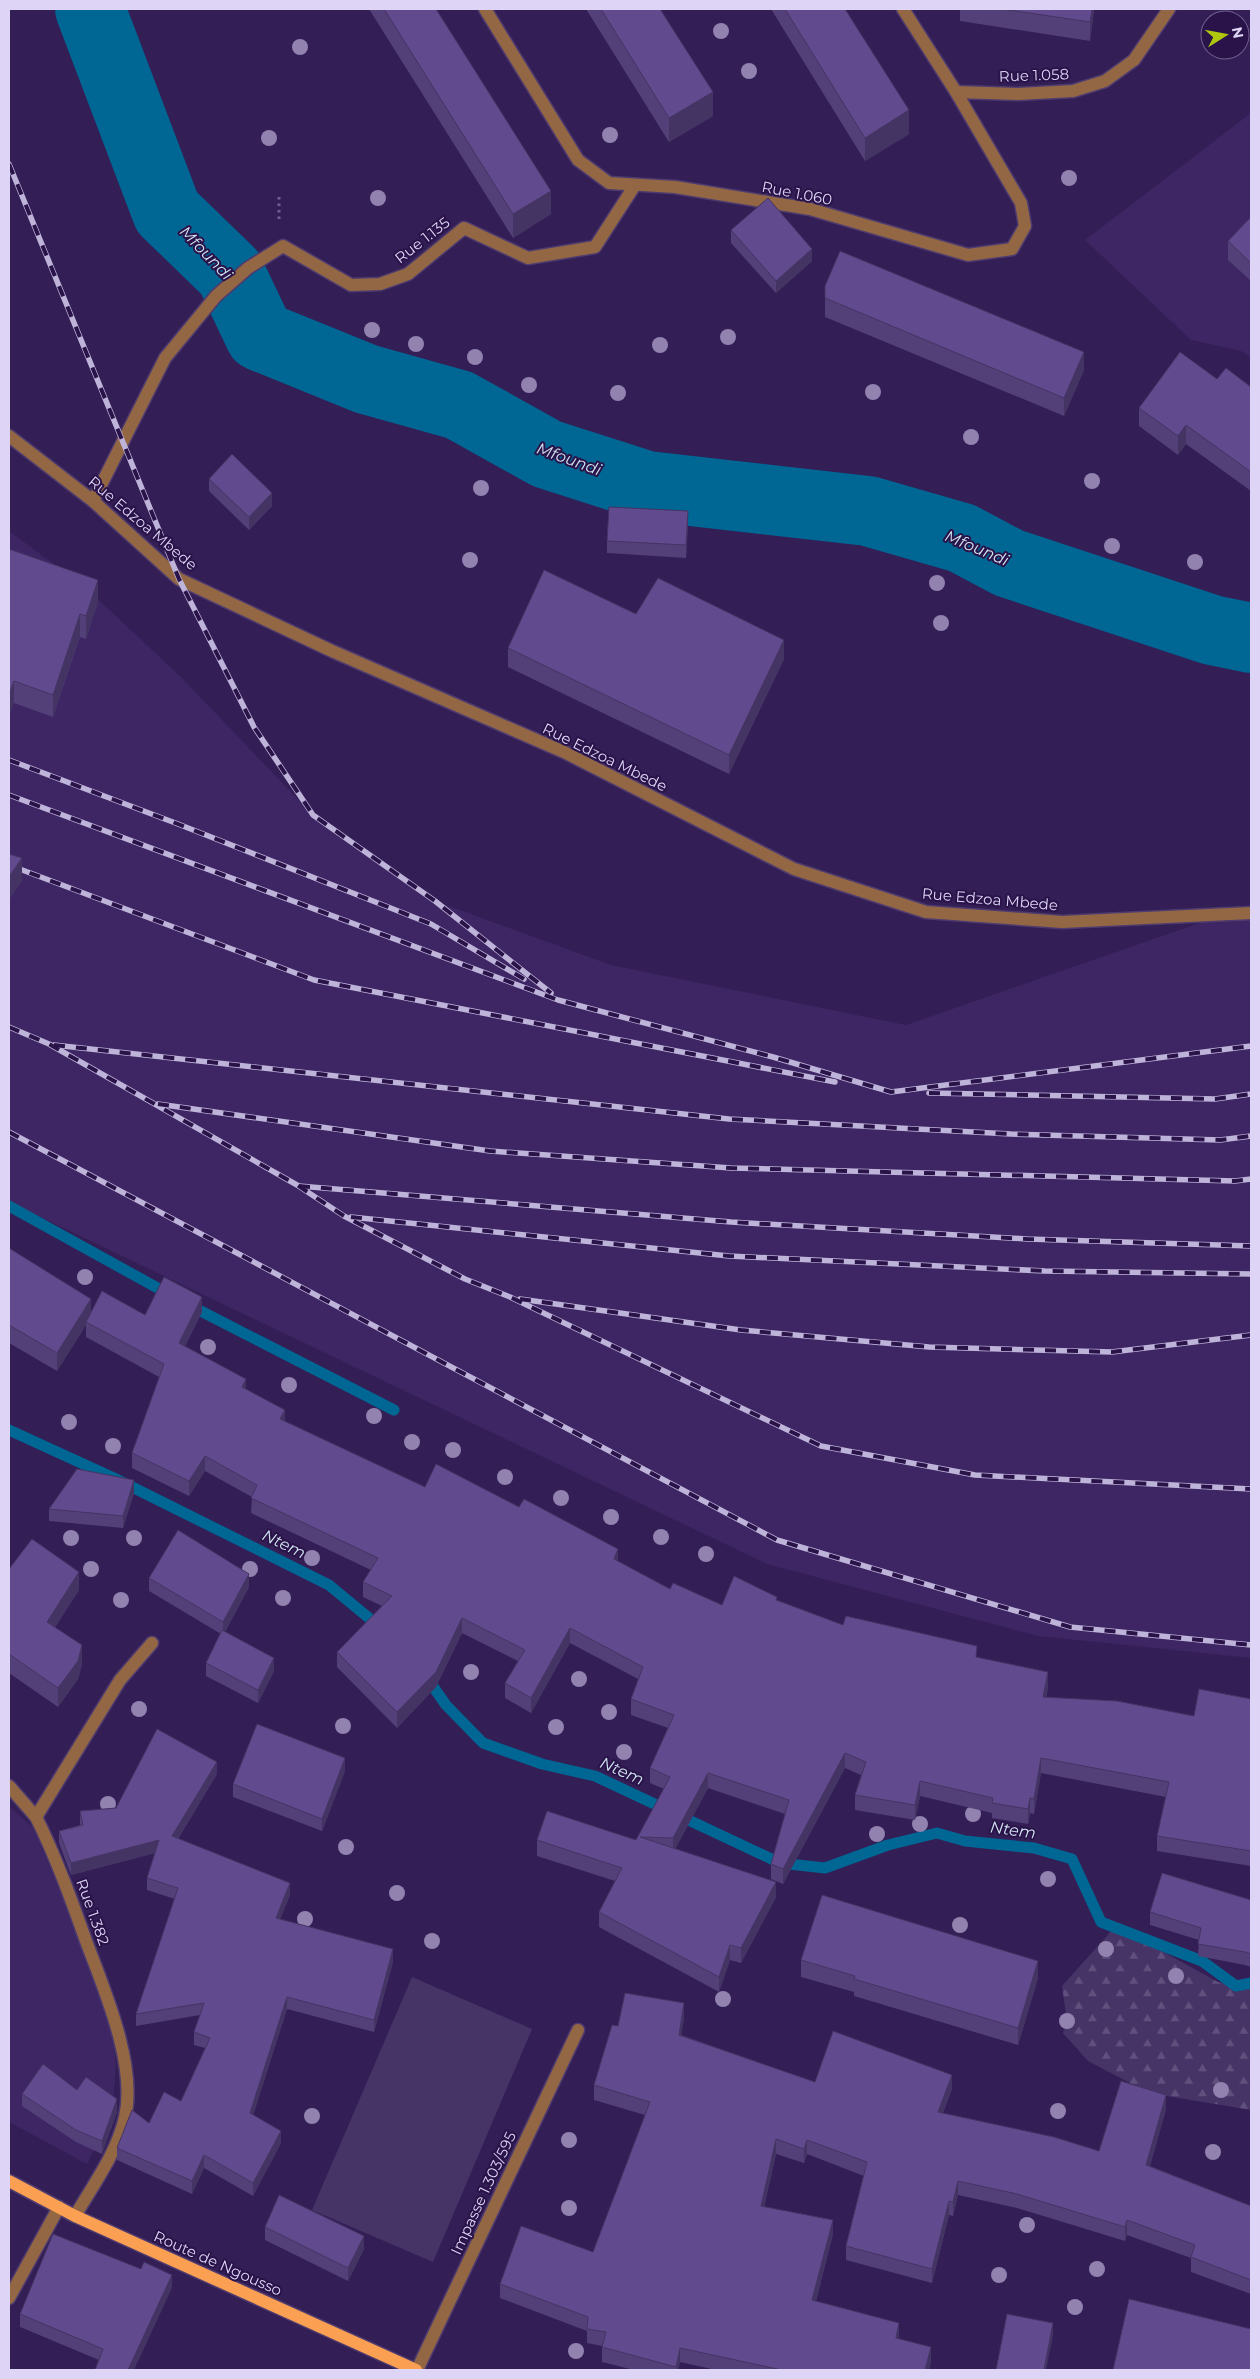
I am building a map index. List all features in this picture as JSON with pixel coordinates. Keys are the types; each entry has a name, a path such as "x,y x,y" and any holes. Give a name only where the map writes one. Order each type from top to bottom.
{"main road":[{"name":"Route de Ngousso","path":"9,2181 75,2216 417,2370"}],"street":[{"name":"Rue 1.060","path":"485,9 578,160 609,183 675,188 810,209 968,255 1012,250 1025,226 1021,203 956,92"},
{"path":"903,9 956,92"},
{"name":"Rue 1.058","path":"956,92 1018,94 1073,91 1106,81 1134,60 1169,9"},
{"name":"Rue 1.135","path":"93,501 165,358 216,296 248,268 283,246 351,285 380,284 408,274 464,228 528,258 595,247 635,185"},
{"name":"Rue Edzoa Mbede","path":"9,436 93,501 179,578 332,651 564,752 794,869 926,912 1062,922 1251,913"},
{"path":"36,1817 120,1680 152,1643"},
{"name":"Rue 1.382","path":"9,1786 36,1817 53,1851 118,2029 127,2087 126,2116 117,2143 75,2216"},
{"name":"Impasse 1.303/595","path":"417,2370 578,2030"},
{"path":"9,2298 59,2207"}],"shaded area":[{"path":"1251,113 1251,358 1241,351 1191,340 1085,240"},
{"path":"9,531 85,587 181,677 313,815 435,901 611,965 906,1025 1251,905 1251,1658 1038,1636 767,1564 9,1202"},
{"path":"9,1806 34,1829 111,2014 116,2065 112,2114 87,2164 9,2122"}],"green space":[{"path":"1116,1926 1218,1982 1251,1989 1251,2110 1149,2093 1088,2061 1063,2033 1067,2021 1062,1986"},
{"path":"412,1977 532,2029 433,2262 312,2210"}],"building":[{"path":"384,9 436,9 551,191 513,214"},
{"path":"601,9 660,9 713,92 669,118"},
{"path":"785,9 845,9 909,110 865,138"},
{"path":"1002,9 1092,9 1090,22"},
{"path":"768,198 812,249 776,281 731,230"},
{"path":"1251,217 1251,263 1228,241"},
{"path":"840,251 1084,352 1064,398 825,298 825,286"},
{"path":"1180,352 1217,379 1226,368 1251,387 1251,472 1186,425 1178,436 1139,408"},
{"path":"232,454 272,493 249,517 209,479"},
{"path":"609,507 688,511 686,545 607,541"},
{"path":"9,549 98,580 86,616 80,614 53,695 14,681 9,695"},
{"path":"544,570 636,614 658,578 784,640 729,755 508,648"},
{"path":"9,854 22,858 9,877"},
{"path":"9,1248 91,1299 57,1353 9,1325"},
{"path":"164,1277 202,1297 179,1343 246,1379 242,1387 285,1410 280,1419 425,1487 436,1464 519,1507 524,1499 618,1549 614,1559 670,1589 673,1583 722,1605 734,1576 777,1597 776,1600 843,1625 846,1616 977,1646 976,1657 1048,1672 1043,1697 1117,1701 1194,1716 1199,1689 1251,1699 1251,1851 1157,1836 1169,1782 1041,1758 1034,1799 1030,1798 1028,1809 992,1803 993,1798 920,1781 915,1805 855,1795 866,1762 845,1753 783,1869 771,1864 789,1800 708,1773 673,1838 640,1837 776,1882 741,1948 730,1945 719,1977 599,1912 622,1868 537,1840 547,1811 636,1840 670,1777 650,1768 674,1715 631,1699 643,1667 570,1628 531,1698 505,1683 525,1650 462,1618 436,1672 397,1712 337,1652 392,1596 363,1582 378,1558 251,1498 257,1485 205,1456 189,1481 132,1453 164,1364 86,1322 102,1291 145,1315"},
{"path":"77,1469 134,1480 123,1516 49,1509"},
{"path":"178,1530 249,1574 223,1622 149,1578"},
{"path":"32,1539 79,1572 47,1622 82,1645 78,1661 58,1688 9,1654 9,1569"},
{"path":"222,1630 274,1658 258,1690 206,1663"},
{"path":"257,1724 345,1758 322,1819 233,1784"},
{"path":"157,1729 217,1762 172,1836 290,1883 276,1918 393,1949 374,2020 287,1997 250,2113 281,2131 253,2183 204,2155 192,2181 117,2148 132,2110 149,2123 164,2092 181,2101 210,2038 194,2032 204,2003 136,2014 178,1888 147,1878 159,1840 71,1863 59,1831 83,1825 80,1811 116,1808"},
{"path":"1162,1873 1251,1900 1251,1954 1198,1944 1201,1928 1150,1912"},
{"path":"822,1895 1038,1961 1018,2028 854,1979 855,1976 801,1960"},
{"path":"625,1993 684,2003 679,2035 815,2082 833,2031 952,2075 938,2112 1054,2137 1099,2151 1121,2081 1166,2095 1146,2165 1251,2206 1251,2280 1191,2257 1195,2245 1127,2220 1125,2227 1017,2194 958,2181 953,2202 949,2201 932,2269 846,2246 867,2162 807,2140 804,2149 776,2139 761,2206 833,2220 812,2300 899,2323 896,2338 931,2347 925,2370 782,2370 680,2348 676,2367 602,2347 606,2332 587,2329 588,2317 500,2284 521,2226 593,2252 650,2102 594,2085 612,2025 618,2026"},
{"path":"43,2064 77,2090 86,2077 117,2099 102,2141 76,2130 22,2094"},
{"path":"279,2195 364,2236 348,2268 265,2227"},
{"path":"53,2234 141,2269 144,2262 172,2275 128,2370 95,2370 103,2349 20,2314"},
{"path":"1129,2299 1251,2329 1251,2370 1113,2370"},
{"path":"1007,2314 1053,2323 1044,2370 996,2370"}],"waterway":[{"name":"Mfoundi","path":"90,9 167,212 230,273 260,336 366,379 459,405 547,454 647,486 868,511 962,538 1009,563 1212,630 1251,638"},
{"path":"9,1206 172,1296"},
{"path":"189,1305 394,1410"},
{"name":"Ntem","path":"9,1430 116,1479 329,1585 381,1628"},
{"name":"Ntem","path":"427,1678 446,1705 483,1743 542,1764 595,1776 780,1863 825,1868 888,1845 937,1833 965,1841 1034,1848 1072,1859 1101,1922 1202,1961 1236,1986 1251,1983"}],"railway":[{"path":"9,164 179,579 254,727 313,815 435,901 551,993"},
{"path":"9,760 178,824 431,924 524,979"},
{"path":"9,795 558,1000 773,1057 891,1092 1251,1046"},
{"path":"9,865 314,980 835,1082"},
{"path":"9,1027 49,1044 297,1185 344,1216 465,1279 510,1297 821,1446 975,1475 1251,1489"},
{"path":"54,1045 729,1119 1011,1134 1220,1140 1251,1136"},
{"path":"929,1093 1215,1099 1251,1094"},
{"path":"158,1104 490,1151 731,1168 1235,1181 1251,1179"},
{"path":"9,1132 777,1540 1070,1627 1251,1645"},
{"path":"299,1186 731,1222 1027,1239 1251,1246"},
{"path":"351,1217 729,1256 1045,1271 1251,1274"},
{"path":"520,1299 741,1330 929,1347 1112,1352 1251,1335"}]}
